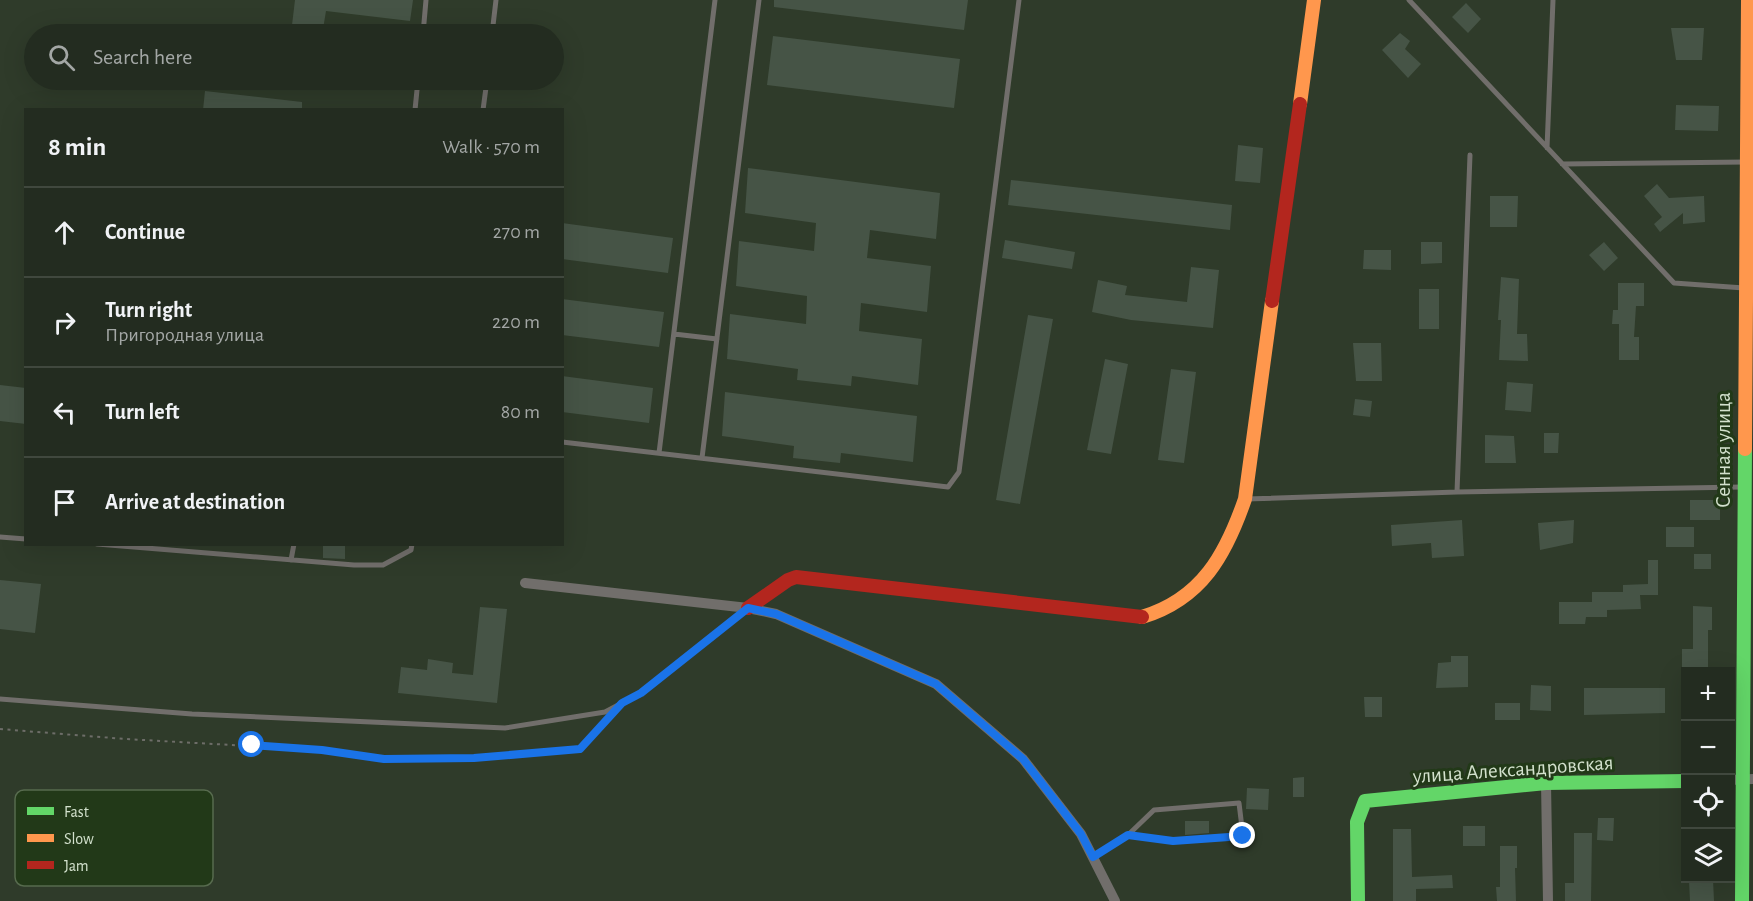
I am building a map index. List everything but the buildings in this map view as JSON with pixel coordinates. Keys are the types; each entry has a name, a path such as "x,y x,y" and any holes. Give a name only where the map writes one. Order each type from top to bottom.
{"street":[{"path":"748,608 788,580 796,577 1143,617 1163,612 1194,591 1221,558 1238,521 1245,499 1314,0"},
{"name":"Сенная улица","path":"1742,901 1748,0"},
{"path":"525,583 748,608 776,614 936,684 1023,759 1081,834 1115,901"},
{"name":"улица Александровская","path":"1358,901 1357,822 1365,801 1546,783 1681,781"},
{"path":"1546,783 1548,901"}],"lane":[{"path":"424,24 426,0"},
{"path":"493,24 496,0"},
{"path":"659,453 715,0"},
{"path":"702,458 759,0"},
{"path":"564,442 948,487 959,472 1019,0"},
{"path":"1409,0 1674,283 1745,288"},
{"path":"1547,148 1553,0"},
{"path":"415,108 417,90"},
{"path":"483,108 486,90"},
{"path":"1457,492 1470,155"},
{"path":"1562,164 1746,162"},
{"path":"674,334 717,339"},
{"path":"1245,499 1457,492 1744,488"},
{"path":"0,537 24,539"},
{"path":"121,546 354,565 383,565 411,550 412,546"},
{"path":"291,560 294,546"},
{"path":"0,699 192,714 505,728 605,712 641,693 748,608"},
{"path":"1093,857 1128,835 1154,810 1239,803 1243,836 1173,841 1128,835"}],"path":[{"path":"0,729 125,739 322,750 384,759 474,758 580,749 622,703"}],"traffic: fast":[{"path":"1742,901 1745,449"},
{"path":"1358,901 1357,822 1365,801 1546,783 1681,781"}],"traffic: slow":[{"path":"1300,104 1314,0"},
{"path":"1745,449 1748,0"},
{"path":"1142,617 1181,599 1196,586 1220,556 1238,519 1245,499 1272,301"}],"traffic: jam":[{"path":"1272,301 1300,104"},
{"path":"748,608 788,580 796,577 1142,617"}],"route":[{"path":"252,745 322,750 384,759 474,758 580,749 622,703 641,693 748,608 776,614 936,684 1023,759 1081,834 1093,857 1128,835 1173,841 1243,836"}]}
